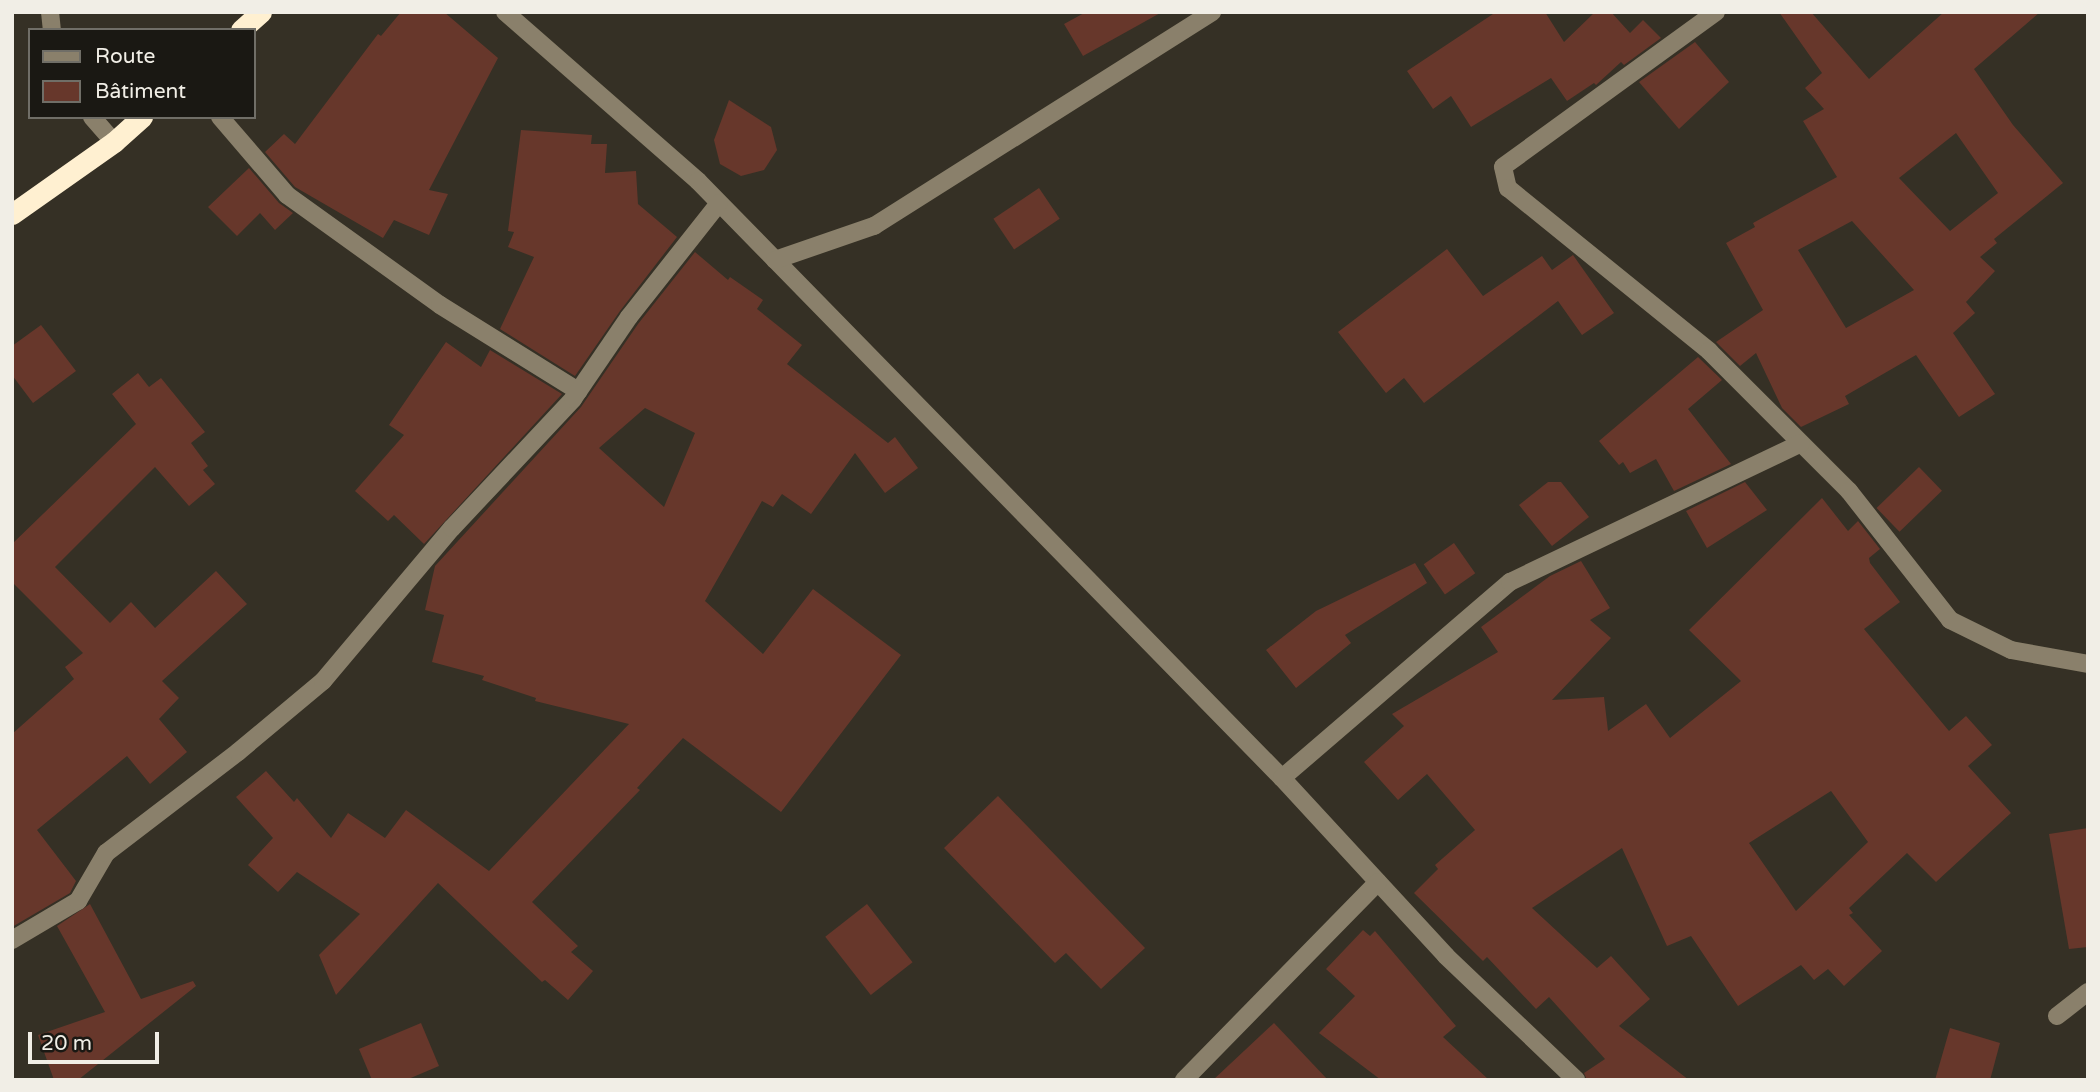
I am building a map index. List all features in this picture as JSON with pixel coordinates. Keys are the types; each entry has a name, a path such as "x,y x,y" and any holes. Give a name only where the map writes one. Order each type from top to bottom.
{"highway":[{"path":"243,28 261,12"},
{"path":"12,214 114,142 140,119"}],"street":[{"path":"505,12 719,203 1282,778 1446,956 1576,1080"},
{"path":"775,260 874,226 1212,12"},
{"path":"1716,12 1503,167 1508,188 1709,351 1849,491 1950,620 2011,650 2088,664"},
{"path":"94,119 114,142"},
{"path":"222,119 288,195 440,305 578,391"},
{"path":"12,940 78,901 106,853 238,752 323,681 452,528 578,391 629,317 719,203"},
{"path":"1282,778 1510,582 1801,443"},
{"path":"1184,1080 1378,882"},
{"path":"2057,1016 2088,992"}],"building":[{"path":"401,12 444,12 498,58 429,190 448,194 429,235 394,220 383,238 295,187 265,152 284,134 295,144 378,34 381,36"},
{"path":"1086,12 1162,12 1083,56 1064,24"},
{"path":"1496,12 1545,12 1564,42 1595,12 1611,12 1630,33 1643,20 1661,38 1624,65 1621,62 1596,85 1594,83 1567,101 1551,78 1471,127 1451,96 1433,109 1407,71"},
{"path":"1779,12 1811,12 1869,79 1944,12 2040,12 1974,69 2013,125 2063,183 1994,239 1997,243 1980,257 1995,271 1966,302 1975,313 1953,333 1995,394 1959,417 1916,355 1845,396 1849,404 1801,427 1782,408 1756,353 1740,366 1716,342 1763,310 1726,243 1755,227 1753,223 1837,177 1803,121 1824,109 1805,88 1822,73","holes":["1956,133 1998,193 1950,231 1899,178","1852,221 1914,290 1846,328 1798,250"]},
{"path":"1695,42 1729,82 1679,129 1639,82"},
{"path":"729,100 771,127 777,150 764,170 741,176 720,164 714,140"},
{"path":"521,130 592,135 591,144 607,144 605,173 636,171 638,204 677,237 620,311 575,376 500,329 534,257 508,247 514,232 508,231"},
{"path":"249,168 279,203 293,213 275,230 260,213 237,236 208,207"},
{"path":"1039,188 1060,219 1014,249 993,219"},
{"path":"1447,249 1483,296 1542,256 1552,270 1573,255 1614,313 1582,335 1558,301 1424,403 1404,378 1386,393 1338,332"},
{"path":"695,252 728,280 730,277 763,300 757,309 802,345 787,364 888,443 895,437 918,468 885,493 855,453 811,514 782,494 773,507 762,501 705,601 763,654 813,589 901,655 781,812 683,738 637,788 640,790 532,902 578,946 571,952 593,971 568,1000 545,980 542,982 438,883 336,995 319,955 360,914 297,872 278,892 248,865 273,838 236,797 266,771 294,802 297,798 331,838 348,813 385,838 406,810 489,871 629,724 535,701 536,698 482,680 484,676 432,662 444,615 425,610 435,566 581,407 638,324","holes":["645,408 695,433 664,507 599,448"]},
{"path":"41,325 76,371 33,403 12,375 12,346"},
{"path":"446,342 481,367 490,350 562,394 424,544 394,515 388,521 355,491 404,435 389,425"},
{"path":"1698,357 1722,380 1688,409 1731,464 1674,491 1656,459 1630,473 1623,462 1619,465 1599,441"},
{"path":"138,373 149,387 161,378 205,432 191,443 208,466 203,470 215,484 189,506 155,467 55,567 110,623 131,602 155,628 216,571 247,604 162,681 179,698 159,719 187,752 150,784 127,756 37,830 76,881 70,893 12,927 12,734 74,679 65,667 83,653 12,582 12,544 136,424 112,394"},
{"path":"1919,467 1942,491 1899,532 1877,508"},
{"path":"1548,482 1561,482 1589,517 1552,546 1519,505"},
{"path":"1745,482 1767,510 1707,548 1686,511"},
{"path":"1822,498 1848,531 1858,521 1880,549 1869,558 1870,563 1900,602 1864,629 1949,731 1966,716 1992,745 1968,766 2011,813 1936,882 1907,853 1849,908 1853,913 1849,915 1882,951 1844,986 1828,969 1814,980 1801,965 1738,1006 1691,936 1667,946 1622,848 1532,908 1597,968 1611,956 1650,999 1619,1026 1689,1080 1587,1080 1584,1073 1605,1059 1549,997 1536,1009 1487,957 1483,961 1414,893 1438,869 1435,865 1475,830 1427,774 1398,800 1364,762 1404,726 1392,714 1498,652 1481,627 1550,576 1581,561 1610,608 1590,620 1611,638 1552,700 1604,697 1608,731 1646,704 1670,738 1741,681 1689,630","holes":["1831,791 1868,842 1796,911 1749,843"]},
{"path":"1454,543 1475,573 1445,595 1424,564"},
{"path":"1415,563 1427,583 1345,635 1351,643 1296,688 1266,650 1316,611"},
{"path":"998,796 1145,948 1101,989 1066,953 1055,963 944,848"},
{"path":"2088,828 2088,947 2069,949 2049,834"},
{"path":"90,904 141,999 193,981 196,986 78,1080 54,1080 38,1035 105,1012 57,926"},
{"path":"867,904 913,962 871,995 825,937"},
{"path":"1363,930 1370,936 1375,931 1456,1026 1443,1037 1489,1080 1381,1080 1319,1033 1355,996 1326,969"},
{"path":"421,1023 439,1066 406,1080 372,1080 359,1049"},
{"path":"1274,1023 1328,1080 1213,1080"},
{"path":"1950,1028 2000,1043 1990,1080 1935,1080"}]}
